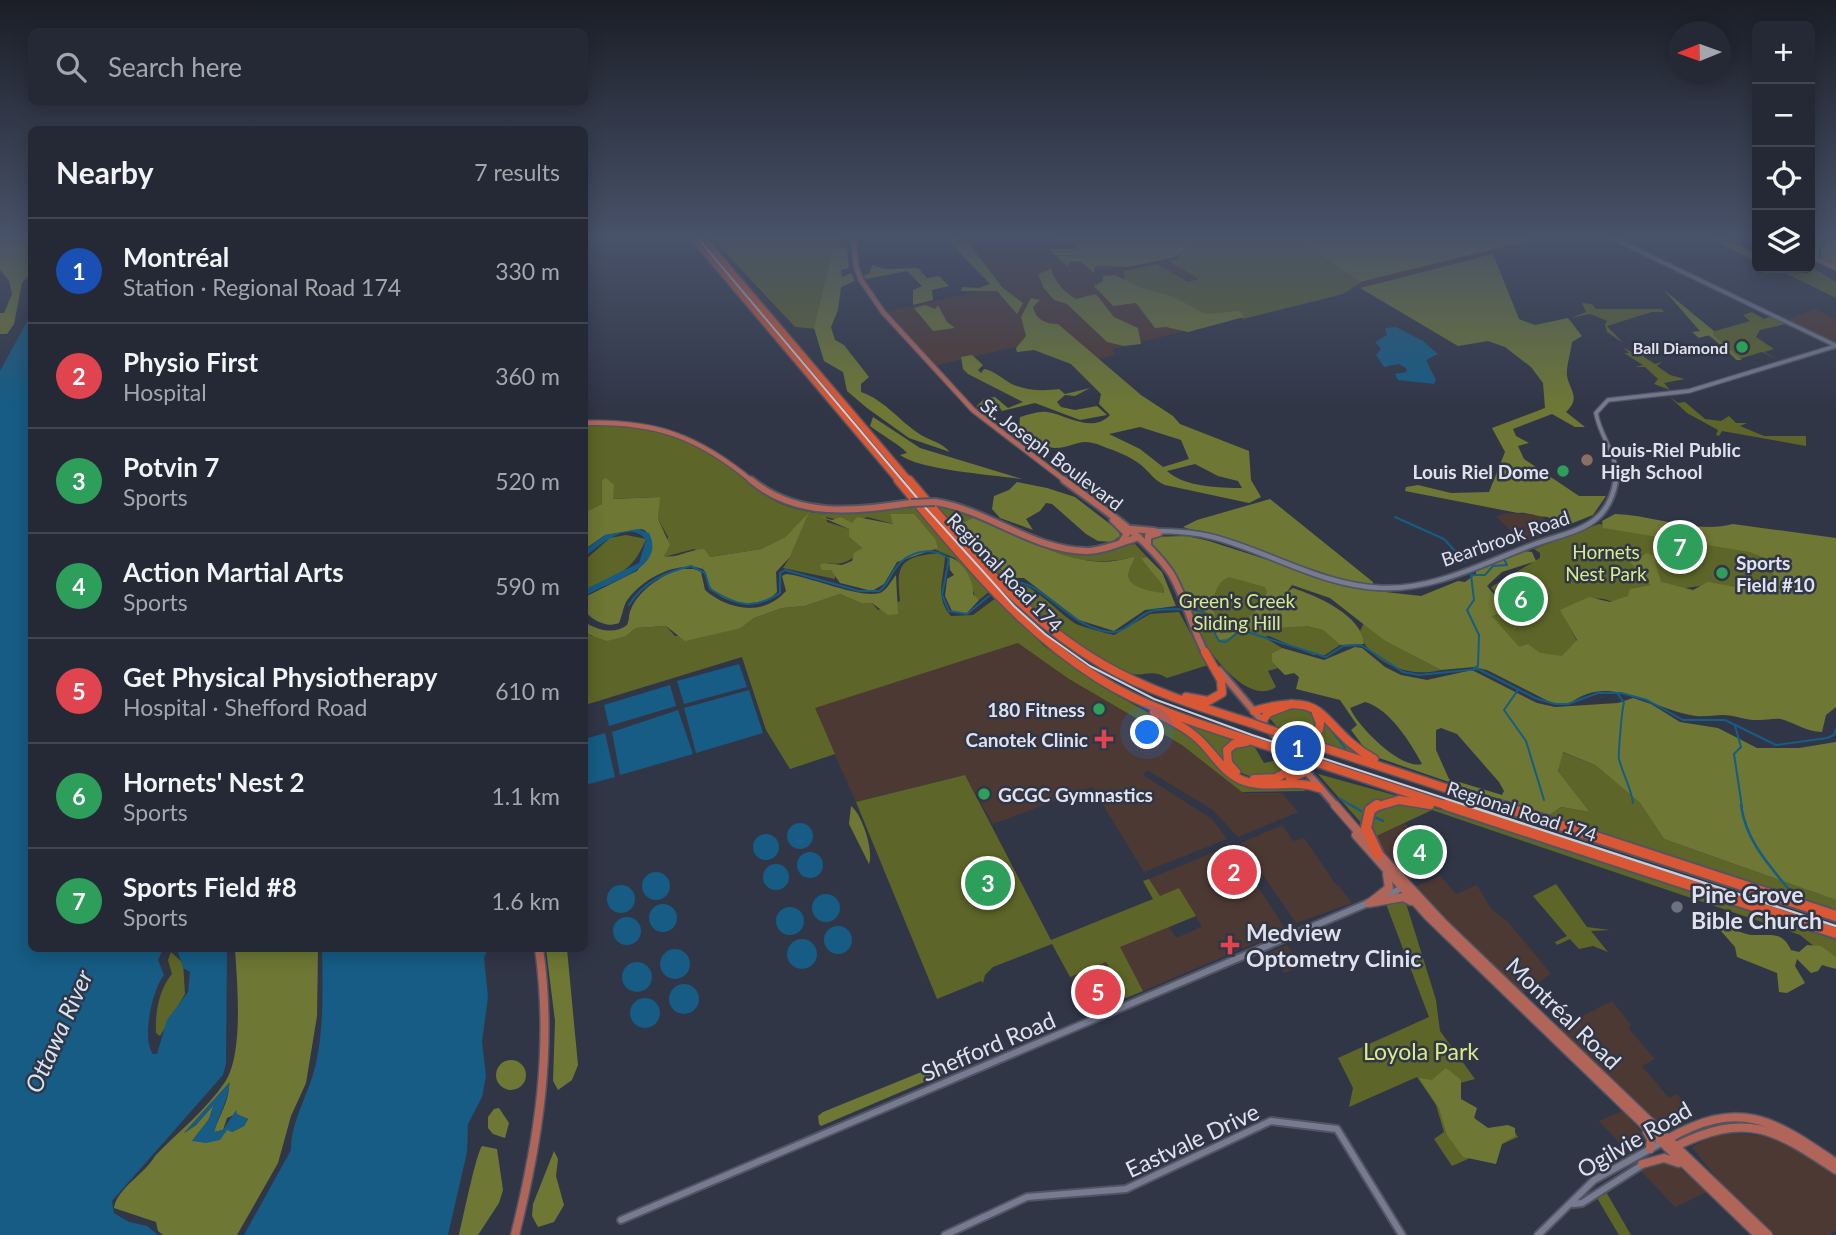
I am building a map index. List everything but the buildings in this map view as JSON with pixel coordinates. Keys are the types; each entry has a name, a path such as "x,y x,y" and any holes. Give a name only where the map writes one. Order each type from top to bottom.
{"highway":[{"name":"Regional Road 174","path":"740,293 961,554 1023,621 1066,657 1098,679 1149,705 1462,792 1836,916"},
{"name":"Regional Road 174","path":"749,293 930,505 1002,583 1046,626 1105,666 1165,694 1251,723 1278,741 1302,765 1594,853 1836,933"},
{"path":"1002,583 1049,625 1098,658 1152,684 1206,701 1218,698 1223,689 1205,652"},
{"path":"1066,657 1103,685 1187,730 1230,773 1257,785 1309,784 1319,788"},
{"path":"1254,711 1283,701 1305,702 1318,710 1346,742 1360,752 1462,792"},
{"path":"1262,721 1268,713 1292,704 1309,708 1319,718 1321,726 1314,735 1278,741 1237,743 1227,750 1227,760 1235,772 1257,780 1276,778 1302,765"},
{"path":"1257,785 1275,783 1302,765"},
{"path":"1378,854 1366,828 1367,814 1380,803 1401,800 1429,804 1594,853"}],"main road":[{"name":"St. Joseph Boulevard","path":"867,293 938,377 1001,438 1136,537"},
{"name":"St. Joseph Boulevard","path":"956,396 997,431 1126,526 1148,549 1177,591 1187,618 1205,652 1278,741"},
{"path":"588,423 640,425 689,438 729,461 761,489 800,506 849,511 934,502 971,509 1058,546 1077,550 1100,549 1136,537"},
{"path":"1113,520 1127,534 1119,543"},
{"path":"1126,526 1137,531 1156,532"},
{"path":"1119,543 1134,541 1148,549 1148,537 1156,532"},
{"name":"Montréal Road","path":"1302,765 1385,869 1655,1128 1684,1165 1764,1235"},
{"name":"Montréal Road","path":"1340,814 1378,854 1415,903 1625,1107 1720,1190 1764,1235"},
{"path":"1369,903 1390,888 1385,869"},
{"path":"1369,903 1403,897 1415,903"},
{"path":"515,1235 534,1160 545,1082 547,1022 539,952"},
{"path":"1625,1107 1650,1136 1650,1149"},
{"name":"Ogilvie Road","path":"1668,1144 1683,1130 1713,1118 1757,1120 1797,1137 1836,1163"},
{"name":"Ogilvie Road","path":"1668,1144 1691,1138 1718,1126 1754,1127 1786,1138 1836,1170"},
{"path":"1655,1128 1669,1132 1683,1130"},
{"path":"1691,1138 1688,1153 1720,1190"},
{"path":"1642,1164 1664,1158 1684,1165"}],"street":[{"path":"1726,293 1836,346"},
{"name":"Bearbrook Road","path":"1136,537 1156,532 1186,532 1346,582 1377,588 1413,586 1575,531 1606,511 1615,489 1617,460 1596,413 1608,400 1689,391 1836,346"},
{"name":"Shefford Road","path":"621,1220 1399,892 1404,887"},
{"name":"Eastvale Drive","path":"945,1235 1027,1197 1126,1189 1271,1121 1336,1129 1402,1235"},
{"name":"Ogilvie Road","path":"1538,1235 1573,1204 1575,1196 1594,1180 1650,1149 1668,1144"},
{"name":"Ogilvie Road","path":"1573,1204 1582,1203 1668,1144"}],"shaded area":[{"path":"972,293 1339,293 1113,349 1115,355 1098,359 1067,335 933,366 886,312"},
{"path":"1815,309 1836,319 1836,343 1787,319"},
{"path":"1507,513 1539,515 1557,530 1523,543 1496,516"},
{"path":"1019,643 1069,679 1182,745 1245,793 1282,793 1298,812 1238,837 1213,810 1147,770 1143,775 1212,819 1227,839 1144,872 1092,787 993,824 965,775 856,802 814,708"},
{"path":"1404,822 1440,867 1412,880 1406,878 1377,845 1374,834"},
{"path":"1282,825 1293,841 1304,838 1352,903 1296,923 1241,843"},
{"path":"1231,845 1286,930 1143,991 1119,947 1169,926 1176,938 1202,927 1179,889 1160,896 1149,879"},
{"path":"1440,876 1456,894 1477,885 1491,909 1509,923 1551,974 1521,994 1414,891 1414,887"},
{"path":"1287,945 1301,966 1284,973 1270,952"},
{"path":"1106,962 1126,998 1089,1013 1070,977"},
{"path":"1612,1001 1631,1025 1629,1029 1655,1059 1642,1066 1669,1098 1677,1094 1696,1117 1673,1128 1663,1127 1557,1029"},
{"path":"1622,1111 1648,1139 1628,1152 1599,1121"},
{"path":"1726,1132 1769,1137 1792,1146 1836,1176 1836,1231 1829,1235 1774,1235 1729,1194 1692,1147"},
{"path":"1664,1161 1676,1165 1707,1192 1675,1207 1641,1171"}],"green space":[{"path":"20,293 14,324 7,334 0,334 0,313 4,313 12,294"},
{"path":"763,293 826,293 817,329 795,327"},
{"path":"823,293 840,293 838,310 831,327 835,340 844,345 869,377 861,384 861,392 885,406 913,430 950,452 909,438 847,391 843,372 824,361 814,328"},
{"path":"913,293 932,293 933,300 913,305"},
{"path":"998,293 1009,293 1023,303 1017,314"},
{"path":"1048,293 1067,293 1076,299 1096,294 1114,317 1138,328 1141,344 1124,346 1107,342 1067,304 1054,300"},
{"path":"1100,293 1159,293 1172,296 1205,314 1240,311 1244,317 1188,332 1166,327 1155,328 1136,303 1113,306"},
{"path":"1153,293 1345,293 1243,319 1240,313 1207,316"},
{"path":"1368,293 1508,293 1519,319 1535,325 1568,318 1582,336 1572,342 1567,376 1574,398 1566,412 1585,427 1575,427 1552,414 1513,429 1516,436 1529,443 1518,446 1524,459 1579,496 1606,496 1593,515 1560,528 1548,517 1405,491 1406,487 1418,485 1451,493 1489,492 1505,452 1492,428 1545,408 1543,383 1531,367 1505,347 1488,341 1458,346"},
{"path":"1666,293 1714,331 1713,335 1742,360 1737,360 1709,335 1699,338 1692,332 1700,331"},
{"path":"1031,298 1040,300 1033,307 1039,318 1058,324 1141,395 1173,416 1180,424 1249,451 1251,480 1261,497 1249,503 1165,485 1137,462 1112,450 1087,442 1062,448 1050,447 1019,428 1020,417 1040,412 1087,423 1095,423 1110,415 1099,404 1101,394 1071,364 1034,350 1017,352 1016,348 1026,336 1021,317","holes":["1140,427 1181,440 1189,459 1163,467 1140,449 1109,434","1195,464 1218,476 1238,481 1242,488 1192,483 1167,471"]},
{"path":"1582,303 1592,304 1596,309 1662,309 1664,312 1652,312 1607,326 1623,343 1607,332 1605,325 1607,321 1590,314 1571,318 1586,312"},
{"path":"925,305 935,309 938,305 947,322 955,328 933,331 914,308"},
{"path":"1752,312 1764,319 1772,316 1786,324 1760,330 1756,337 1774,349 1764,352 1779,360 1762,352 1736,360 1721,343 1709,336 1698,336 1750,321 1743,315"},
{"path":"1623,347 1633,353 1645,351 1644,357 1655,364 1662,362 1657,366 1670,375 1685,379 1664,383 1670,390 1654,384 1658,379 1645,367 1635,367 1643,365 1624,353 1629,353"},
{"path":"972,355 983,365 978,370 981,373 984,369 988,370 1020,387 1037,390 1059,389 1065,394 1090,388 1075,396 1065,395 1057,402 1061,407 1075,410 1097,406 1107,415 1080,420 1035,403 1002,411 995,401 976,407 985,398 995,397 1008,408 1023,402 968,374 963,369 961,357"},
{"path":"1669,396 1678,403 1685,402 1705,419 1721,421 1729,416 1736,423 1747,423 1740,426 1764,436 1806,436 1806,446 1722,431 1719,436 1716,435 1718,430 1687,413"},
{"path":"873,417 920,448 1022,479 940,468 910,460 900,455 907,453 903,449 870,426"},
{"path":"588,425 647,429 676,437 718,458 757,490 799,510 849,514 916,506 990,591 979,600 975,597 970,578 955,558 936,550 890,515 894,524 867,517 852,523 826,517 827,522 849,529 849,537 862,548 846,562 824,563 835,574 835,579 783,568 808,513 785,537 761,549 710,557 694,549 664,557 668,537 658,519 659,497 612,499 602,480 602,504 588,511"},
{"path":"606,478 614,485 613,499 660,497 658,519 670,545 664,556 704,549 710,557 761,549 785,537 809,512 790,557 776,572 777,592 770,598 752,603 731,601 714,592 703,569 682,567 660,573 650,579 626,602 619,623 605,624 588,614 588,596 637,571 649,555 646,531 642,529 605,535 588,547 588,511 602,504 602,480"},
{"path":"1017,482 1075,497 1119,531 1120,536 1112,542 1098,541 1052,504 1046,503 1040,511 1026,519 1033,530 1000,518 992,509 994,496 1009,490"},
{"path":"1270,499 1373,582 1373,585 1345,580 1183,527 1197,520"},
{"path":"935,505 979,515 962,523 995,565 1010,578 1005,581"},
{"path":"890,514 914,514 935,539 938,548 897,562 884,584 872,591 840,583 831,570 822,570 820,565 824,563 842,565 852,561 854,553 862,548 849,537 849,529 819,516 832,520 841,517 852,523 857,517 893,524"},
{"path":"1615,514 1629,515 1704,527 1733,524 1836,538 1836,707 1826,715 1822,732 1781,719 1755,720 1727,715 1696,716 1680,713 1616,692 1601,691 1585,695 1569,704 1552,703 1487,670 1474,667 1441,670 1385,641 1330,598 1292,585 1287,592 1293,588 1303,592 1337,608 1347,616 1355,624 1364,644 1340,645 1323,630 1306,626 1239,630 1229,638 1219,640 1213,630 1209,613 1188,604 1173,570 1150,543 1150,537 1187,536 1359,589 1421,596 1458,581 1465,582 1476,574 1476,570 1524,551 1532,552 1536,561 1502,572 1487,586 1507,610 1492,616 1519,647 1528,644 1540,653 1562,656 1577,640 1560,610 1589,597 1610,602 1628,596 1630,589 1651,585 1630,562 1647,553 1657,557 1655,562 1661,582 1693,590 1708,582 1779,595 1769,560 1750,552 1603,528 1602,521","holes":["1229,577 1265,587 1267,592 1264,599 1254,612 1236,628 1221,634 1214,602 1222,581"]},
{"path":"979,515 1035,544 1074,558 1114,561 1135,556 1129,572 1131,582 1141,588 1164,593 1163,586 1141,558 1147,557 1162,572 1176,606 1145,610 1114,631 1079,620 1024,578 1008,578 962,523"},
{"name":"Hornets Nest Park","path":"1599,524 1751,549 1773,561 1787,602 1715,584 1634,595 1614,603 1594,599 1563,614 1584,655 1550,660 1529,656 1520,650 1491,615 1503,613 1503,604 1491,587 1540,558 1540,553 1534,549"},
{"path":"626,535 646,539 628,567 588,589 588,557 610,538"},
{"path":"1022,537 1076,552 1135,544 1147,557 1142,558 1163,586 1164,594 1141,589 1131,582 1129,572 1135,556 1107,561 1076,559 1046,551"},
{"name":"Green's Creek Sliding Hill","path":"1155,546 1283,591 1306,626 1323,630 1340,645 1325,655 1314,655 1269,636 1264,637 1282,648 1272,653 1272,662 1278,668 1268,671 1276,687 1265,691 1241,683 1219,662 1202,639 1195,624 1185,583"},
{"path":"939,553 945,556 941,595 951,616 973,615 996,598 1044,646 1104,688 1194,738 1220,767 1266,788 1303,787 1305,791 1242,792 1182,745 1069,679 1018,643 815,708 835,754 790,769 766,730 742,657 588,704 588,634 626,636 636,628 666,626 675,636 741,628 754,618 782,608 805,606 840,594 861,603 872,603 878,610 900,601 899,579 903,565 908,560"},
{"path":"949,557 959,562 967,572 973,594 979,600 966,614 952,611 945,596 947,579 954,575 950,570"},
{"path":"679,569 694,569 701,572 705,590 714,597 746,608 767,605 777,599 786,591 782,576 786,574 850,591 874,594 882,592 896,575 898,614 888,615 872,603 861,603 840,594 805,606 782,608 754,618 741,628 685,641 666,626 636,628 626,636 607,641 588,634 588,624 606,630 617,630 627,625 635,602 658,580"},
{"path":"1016,582 1040,595 1076,624 1114,635 1150,614 1179,612 1208,665 1167,678 1152,673 1130,673 1097,657 1050,625 1010,587"},
{"path":"1364,623 1385,641 1441,670 1410,671 1382,660 1364,643 1360,631"},
{"path":"1355,647 1362,648 1385,667 1401,675 1427,680 1472,670 1537,703 1555,707 1618,703 1633,698 1651,704 1680,722 1718,728 1757,748 1799,748 1836,742 1836,900 1664,839 1640,803 1595,765 1563,752 1558,771 1590,812 1561,807 1548,816 1379,758 1363,746 1351,730 1357,725 1340,700 1296,689 1299,677 1294,673 1285,675 1272,662 1272,653 1282,648 1324,660","holes":["1365,702 1391,719 1422,764 1413,764 1392,754 1371,736 1350,708","1441,728 1457,734 1499,782 1504,791 1502,795 1449,779 1436,750 1436,730"]},
{"path":"1289,706 1302,707 1313,713 1318,727 1304,735 1278,728 1267,715"},
{"path":"1166,714 1242,740 1227,746 1229,768"},
{"path":"1320,714 1352,750 1374,762 1305,739 1322,731"},
{"path":"1254,746 1264,763 1283,759 1290,768 1263,777 1246,775 1238,771 1229,754 1232,748"},
{"path":"1562,752 1595,765 1640,803 1664,839 1836,900 1836,912 1548,816 1561,807 1590,812 1558,771"},
{"path":"1318,774 1401,797 1374,803 1363,825"},
{"path":"965,775 1051,940 1153,899 1143,881 1149,879 1160,896 1179,888 1196,916 1120,947 1143,991 1126,998 1106,962 1070,977 1052,944 993,967 985,975 983,983 981,981 937,999 856,802"},
{"path":"1389,802 1424,805 1465,817 1836,938 1836,964 1800,935 1432,810 1372,838 1369,816"},
{"path":"851,806 866,833 870,851 869,864 849,824"},
{"path":"1556,884 1587,927 1610,930 1591,931 1608,952 1593,946 1579,949 1570,939 1557,945 1555,942 1567,936 1533,896"},
{"name":"Loyola Park","path":"1405,900 1436,1000 1440,1031 1475,1079 1449,1086 1485,1131 1515,1132 1518,1137 1452,1166 1434,1139 1444,1132 1436,1105 1417,1077 1349,1107 1353,1088 1338,1058 1429,1017 1386,904"},
{"path":"1723,928 1752,935 1779,937 1784,939 1791,950 1799,952 1807,945 1821,946 1836,957 1836,969 1822,965 1818,971 1811,973 1797,959 1795,966 1805,983 1787,993 1779,992 1777,973 1737,957 1735,947 1720,930"},
{"path":"171,952 183,963 185,994 160,1036 156,1033 157,1009 164,987 172,974 168,960"},
{"path":"235,952 318,952 317,1016 306,1083 291,1116 278,1163 237,1235 163,1235 158,1231 156,1222 114,1208 116,1201 225,1082 235,1054 238,998","holes":["229,1083 226,1102 214,1132 223,1130 227,1118 236,1114 248,1119 244,1126 232,1132 227,1129 192,1141 209,1119 214,1104 196,1125 184,1133"]},
{"path":"546,952 567,952 578,1065 572,1080 558,1090 553,1081 555,1021"},
{"path":"511,1060 522,1064 526,1075 522,1086 511,1090 500,1086 496,1075 500,1064"},
{"path":"951,1060 956,1061 955,1066 943,1074 821,1126 819,1124 818,1116 823,1112"},
{"path":"1446,1068 1461,1080 1461,1099 1477,1108 1474,1118 1488,1128 1508,1125 1515,1128 1515,1136 1502,1144 1496,1164 1463,1157 1447,1135 1439,1108 1419,1078 1432,1080"},
{"path":"499,1108 509,1123 505,1138 493,1134 488,1128 488,1117 494,1109"},
{"path":"482,1146 497,1149 503,1190 499,1203 478,1235 459,1235 473,1173"},
{"path":"554,1151 558,1159 556,1176 564,1205 554,1222 538,1227 532,1216 533,1204"},
{"path":"1605,1190 1631,1235 1619,1235 1597,1198"}],"water":[{"name":"Ottawa River","path":"28,320 28,952 162,952 158,960 164,975 156,991 148,1025 150,1047 153,1054 157,1054 167,1020 188,992 190,972 183,968 178,952 227,952 226,1064 223,1075 112,1201 114,1213 129,1222 147,1226 158,1235 0,1235 0,371"},
{"path":"1396,327 1423,341 1438,354 1426,360 1436,380 1434,384 1398,380 1395,374 1407,372 1406,368 1399,364 1384,367 1376,355 1381,349 1375,342 1387,335 1385,328"},
{"path":"638,529 649,533 652,546 650,557 631,574 588,595 588,588 639,563 646,540 639,534 623,533 606,541 588,555 588,548 605,535"},
{"path":"739,664 747,687 684,704 677,681"},
{"path":"670,685 676,706 609,726 604,705"},
{"path":"749,690 763,733 696,753 684,708"},
{"path":"678,710 693,754 620,775 612,732"},
{"path":"605,733 615,777 588,784 588,738"},
{"path":"800,823 809,827 813,836 809,845 800,849 791,845 787,836 791,827"},
{"path":"766,834 775,838 779,847 775,856 766,860 757,856 753,847 757,838"},
{"path":"810,852 819,856 823,865 819,874 810,878 801,874 797,865 801,856"},
{"path":"776,864 785,868 789,877 785,886 776,890 767,886 763,877 767,868"},
{"path":"656,872 666,876 670,886 666,896 656,900 646,896 642,886 646,876"},
{"path":"621,885 631,889 635,899 631,909 621,913 611,909 607,899 611,889"},
{"path":"826,894 836,898 840,908 836,918 826,922 816,918 812,908 816,898"},
{"path":"663,904 673,908 677,918 673,928 663,932 653,928 649,918 653,908"},
{"path":"790,907 800,911 804,921 800,931 790,935 780,931 776,921 780,911"},
{"path":"627,917 637,921 641,931 637,941 627,945 617,941 613,931 617,921"},
{"path":"838,926 848,930 852,940 848,950 838,954 828,950 824,940 828,930"},
{"path":"802,939 812,944 817,954 812,964 802,969 792,964 787,954 792,944"},
{"path":"675,949 681,950 689,958 689,970 681,978 675,979 669,978 661,970 660,964 661,958 669,950"},
{"path":"322,952 487,952 484,958 488,997 482,1042 486,1076 482,1097 468,1124 467,1152 448,1235 244,1235 291,1150 294,1129 318,1053 323,993"},
{"path":"637,962 648,966 652,977 648,988 637,992 626,988 622,977 626,966"},
{"path":"684,984 695,988 699,999 695,1010 684,1014 673,1010 669,999 673,988"},
{"path":"645,998 656,1002 660,1013 656,1024 645,1028 634,1024 630,1013 634,1002"},
{"path":"230,1082 214,1132 223,1130 236,1110 237,1114 248,1119 244,1126 232,1132 227,1130 220,1140 206,1143 192,1141 209,1119 214,1105 196,1125 184,1133"}],"waterway":[{"path":"1395,517 1444,539 1465,562"},
{"path":"629,605 648,584 673,571 691,566 705,573 710,589 728,599 745,604 761,602 780,593 780,573 785,570 859,591 879,591 906,558 928,551 949,559 942,595 949,611 967,614 989,596"},
{"path":"1474,668 1478,666 1479,635 1467,610 1474,600 1471,575 1485,575 1493,566 1507,565 1504,559"},
{"path":"1007,582 1020,582 1032,587 1080,621 1110,632 1121,630 1152,611 1184,609"},
{"path":"1190,609 1203,612 1219,641 1226,642 1241,630 1326,657 1343,646 1361,645 1403,672 1419,675 1478,669 1535,698 1555,704 1568,704 1598,693 1621,693 1647,700 1683,720 1725,720 1776,745 1827,738 1834,735 1836,729"},
{"path":"1518,690 1504,710 1526,741 1544,800"},
{"path":"1618,694 1624,703 1619,759 1633,803"},
{"path":"1328,726 1345,748"},
{"path":"1735,726 1741,747 1734,754 1742,807"},
{"path":"1339,798 1354,807"},
{"path":"1351,805 1361,811"},
{"path":"1741,805 1754,843 1795,897"},
{"path":"1374,817 1383,821"}],"tram line":[{"path":"744,293 924,506 1014,606 1045,634 1090,666 1154,699 1252,735 1471,807"},
{"path":"1466,805 1836,926"}],"place":[{"name":"Ball Diamond","path":"1742,347"},
{"name":"Louis-Riel Public High School","path":"1587,460"},
{"name":"Louis Riel Dome","path":"1563,471"},
{"name":"Sports Field #8","path":"1680,547"},
{"name":"Sports Field #10","path":"1722,573"},
{"name":"Hornets' Nest 2","path":"1521,599"},
{"name":"180 Fitness","path":"1099,709"},
{"name":"Canotek Clinic","path":"1104,739"},
{"name":"Montréal","path":"1298,748"},
{"name":"GCGC Gymnastics","path":"984,794"},
{"name":"Action Martial Arts","path":"1420,852"},
{"name":"Physio First","path":"1234,872"},
{"name":"Potvin 7","path":"988,883"},
{"name":"Pine Grove Bible Church","path":"1677,907"},
{"name":"Medview Optometry Clinic","path":"1230,945"},
{"name":"Get Physical Physiotherapy","path":"1098,992"}]}
